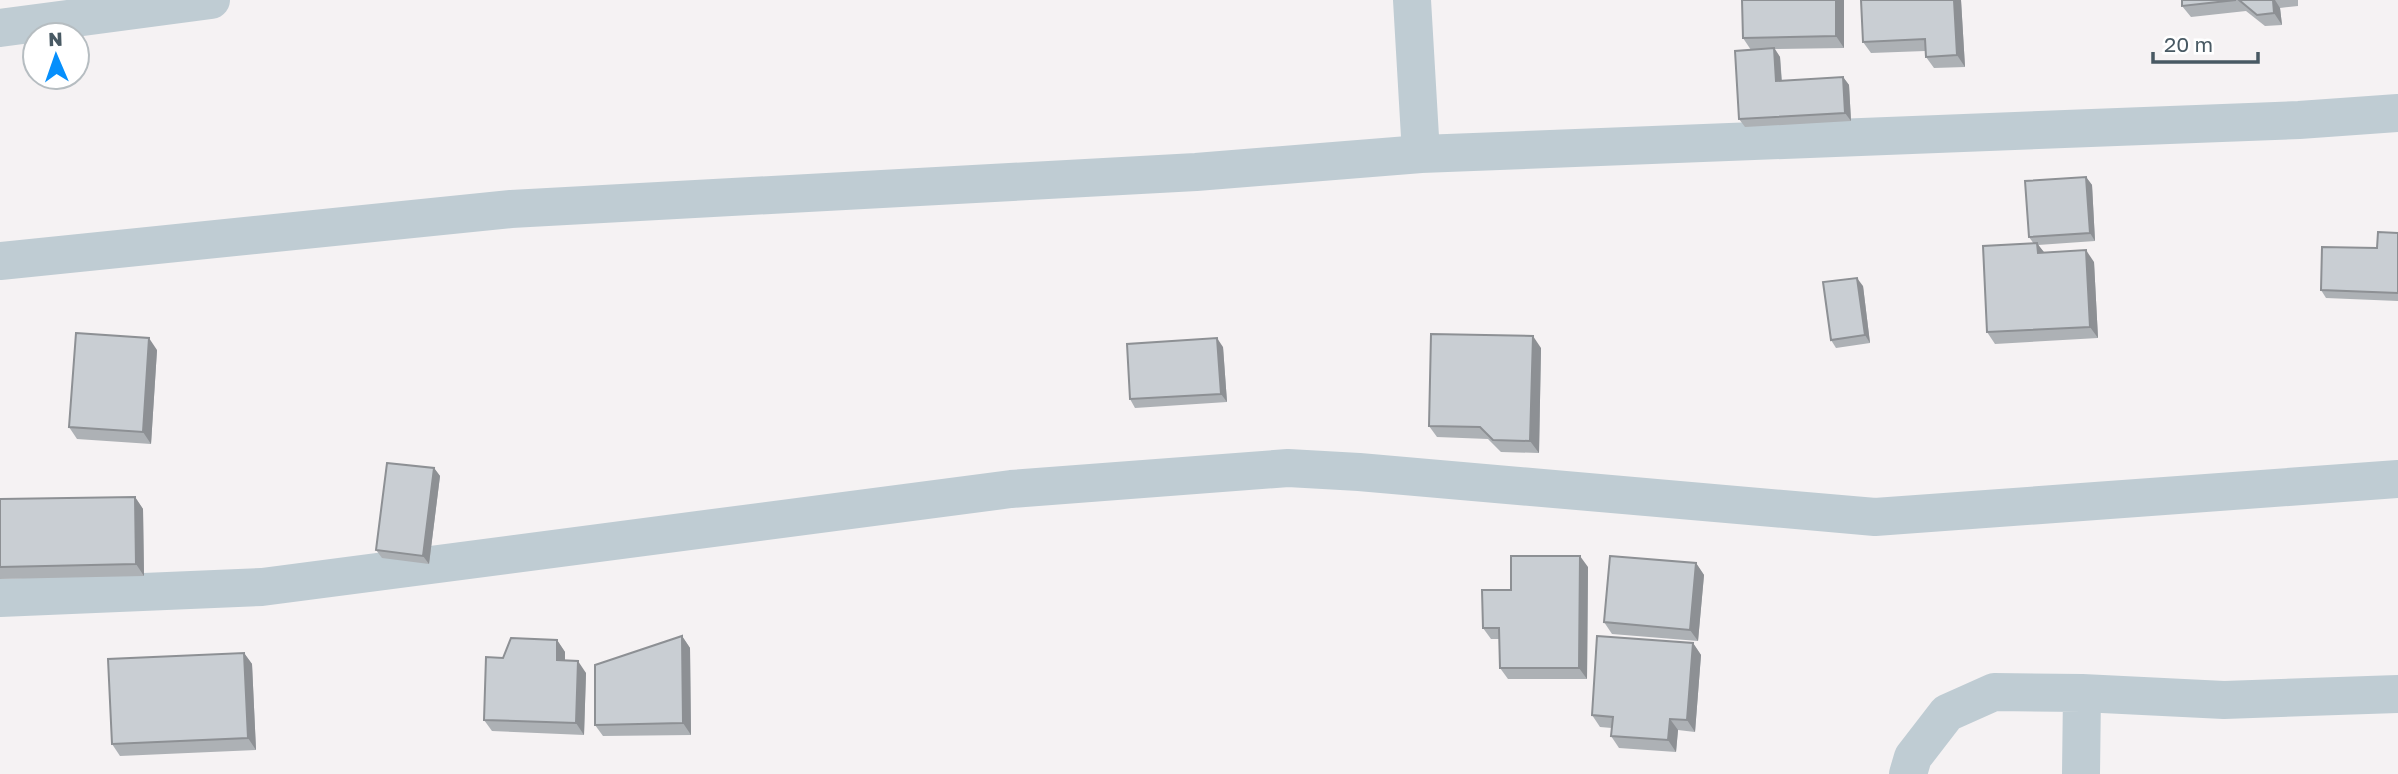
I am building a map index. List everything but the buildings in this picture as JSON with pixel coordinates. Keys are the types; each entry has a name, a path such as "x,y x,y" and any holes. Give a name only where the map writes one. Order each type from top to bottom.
{"street":[{"path":"0,28 211,0"},
{"path":"1412,0 1420,154"},
{"path":"0,261 511,209 1196,172 1420,154 2299,120 2398,113"},
{"path":"0,598 262,587 1011,489 1288,468 1875,517 2398,479"},
{"path":"1908,774 1913,757 1947,713 1994,692 2224,700 2398,694"},
{"path":"2081,774 2082,693"}]}
